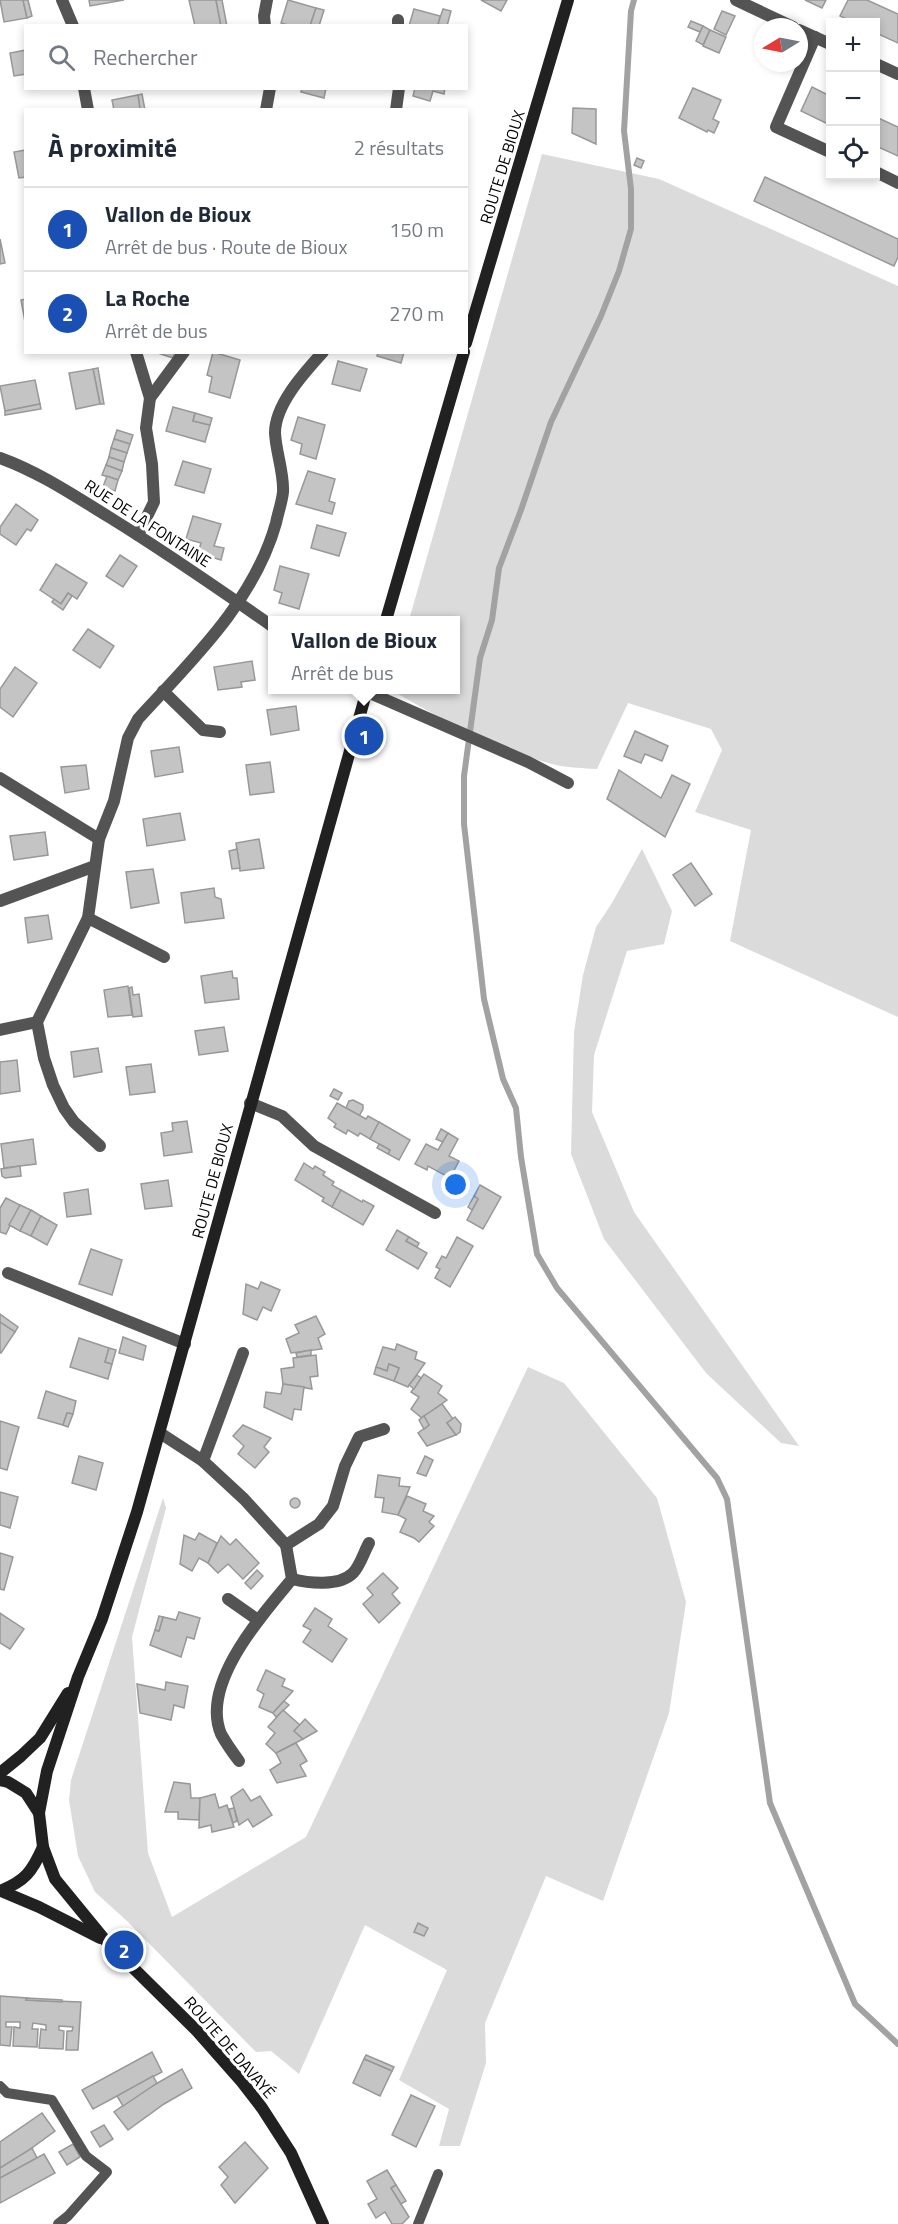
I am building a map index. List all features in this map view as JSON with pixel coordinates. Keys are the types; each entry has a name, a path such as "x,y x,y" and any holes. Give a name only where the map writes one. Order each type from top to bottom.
{"main road":[{"name":"ROUTE DE BIOUX","path":"468,336 568,0"},
{"path":"387,616 463,354"},
{"name":"ROUTE DE BIOUX","path":"39,1813 47,1771 137,1512 365,694"},
{"name":"ROUTE DE BIOUX","path":"0,1773 40,1738 78,1677"},
{"path":"0,1780 26,1793 39,1813 43,1847 55,1879 105,1940"},
{"path":"0,1891 21,1881 34,1868 43,1847"},
{"path":"0,1891 39,1907 105,1940"},
{"name":"ROUTE DE DAVAYÉ","path":"105,1940 197,2031 242,2082 291,2153 323,2224"}],"street":[{"path":"62,0 72,24"},
{"path":"266,24 264,16 267,0"},
{"path":"736,0 774,18"},
{"path":"808,34 826,42"},
{"path":"815,38 776,127 826,150"},
{"path":"880,66 898,74"},
{"path":"84,90 88,108"},
{"path":"266,108 270,90"},
{"path":"396,108 399,90"},
{"path":"880,174 898,183"},
{"path":"137,354 150,398 146,428 152,464 154,502 138,535"},
{"path":"150,398 183,354"},
{"path":"100,1146 74,1122 64,1108 44,1058 37,1022 88,918 99,839 114,801 128,738 138,719 225,621 239,602 258,567 275,525 283,492 275,430 281,411 297,381 321,354"},
{"name":"RUE DE LA FONTAINE","path":"0,458 58,485 138,535 268,622"},
{"path":"163,691 203,730 220,732"},
{"path":"375,694 528,762 568,783"},
{"path":"0,778 99,839"},
{"path":"0,901 95,866"},
{"path":"88,918 164,957"},
{"path":"0,1030 37,1022"},
{"path":"250,1103 282,1116 314,1146 435,1213"},
{"path":"8,1273 185,1344"},
{"path":"202,1461 243,1353"},
{"path":"285,1545 319,1524 333,1506 345,1466 359,1437 384,1429"},
{"path":"160,1433 202,1461 244,1499 285,1545 291,1579 258,1620 222,1680 217,1703 221,1733 239,1761"},
{"path":"291,1579 311,1584 331,1583 352,1574 369,1543"},
{"path":"228,1599 258,1620"}],"lane":[{"path":"0,2086 6,2093 52,2100 86,2156 107,2172 58,2224"},
{"path":"418,2224 438,2174"}],"shaded area":[{"path":"542,154 659,179 898,286 898,1017 730,941 751,830 695,812 722,750 711,729 628,703 597,769 556,765 513,752 450,723 398,694 460,694 460,616 410,616"},
{"path":"642,849 672,911 664,944 627,951 594,1055 592,1112 634,1212 799,1446 781,1443 706,1373 604,1239 571,1154 574,1032 583,975 596,927"},
{"path":"528,1367 564,1383 657,1498 686,1602 669,1713 603,1901 546,1876 485,2023 486,2063 460,2146 439,2146 449,2109 399,2080 447,1970 365,1925 299,2074 271,2051 256,2052 127,1921 95,1892 78,1856 69,1800 71,1780 163,1498 166,1508 132,1637 148,1853 172,1917 306,1837"}],"building":[{"path":"0,0 23,0 27,18 4,22"},
{"path":"23,0 28,0 32,16 27,18"},
{"path":"89,0 124,0 90,6"},
{"path":"189,0 216,0 221,24 195,24"},
{"path":"216,0 222,0 227,24 221,24"},
{"path":"288,0 316,8 311,24 281,23"},
{"path":"481,0 507,0 501,11"},
{"path":"805,0 826,0 822,8"},
{"path":"848,0 867,0 898,14 898,43 880,35 880,18 840,16"},
{"path":"316,8 324,10 320,24 311,24"},
{"path":"414,9 440,16 438,24 410,24"},
{"path":"443,9 451,11 448,24 438,24"},
{"path":"722,11 735,16 726,35 714,29"},
{"path":"691,21 703,26 700,32 688,27"},
{"path":"703,26 710,30 703,45 696,41"},
{"path":"710,30 726,37 719,53 703,46"},
{"path":"24,50 24,74 14,76 10,53"},
{"path":"812,87 826,94 826,123 801,111"},
{"path":"693,88 721,100 713,119 719,122 714,133 708,130 707,132 679,118"},
{"path":"302,90 326,90 324,98 301,92"},
{"path":"414,90 445,90 444,94 433,91 430,101 413,96"},
{"path":"142,94 145,108 140,108 138,95"},
{"path":"138,95 140,108 114,108 112,100"},
{"path":"573,108 596,109 596,144 572,133"},
{"path":"880,119 898,127 898,156 880,148"},
{"path":"24,150 24,177 19,178 14,152"},
{"path":"637,158 644,161 641,168 634,165"},
{"path":"765,177 898,239 898,257 894,266 754,201"},
{"path":"0,239 5,263 0,264"},
{"path":"24,299 24,316 21,300"},
{"path":"161,354 174,354 173,358"},
{"path":"212,354 240,360 230,398 209,392 212,377 207,375"},
{"path":"378,354 403,354 401,363 377,356"},
{"path":"338,361 367,369 360,391 332,384"},
{"path":"98,368 104,404 100,404 93,369"},
{"path":"93,369 100,404 76,409 69,373"},
{"path":"35,380 40,404 5,411 0,386"},
{"path":"40,404 41,409 5,415 5,411"},
{"path":"173,407 195,413 193,421 210,425 205,442 166,431"},
{"path":"195,413 212,418 210,425 193,421"},
{"path":"298,417 325,425 316,459 300,454 302,444 291,440"},
{"path":"117,430 133,435 130,444 114,439"},
{"path":"114,439 130,444 127,453 111,448"},
{"path":"111,448 127,453 124,462 109,457"},
{"path":"109,457 124,462 122,471 106,465"},
{"path":"183,461 211,469 204,493 175,485"},
{"path":"106,465 122,471 118,480 102,475"},
{"path":"308,471 335,479 329,501 335,503 332,514 296,504"},
{"path":"107,476 118,480 115,491 103,487"},
{"path":"16,504 38,520 31,531 27,529 16,545 0,534 0,527"},
{"path":"193,516 221,524 214,546 224,548 221,560 198,553 201,543 186,539"},
{"path":"317,525 346,533 339,556 311,548"},
{"path":"120,555 137,566 123,587 106,576"},
{"path":"56,564 87,583 77,599 68,593 61,604 40,590"},
{"path":"280,566 309,574 299,609 279,603 282,593 274,590"},
{"path":"68,593 72,596 63,610 52,602 54,599 61,604"},
{"path":"88,629 114,646 100,668 73,650"},
{"path":"252,661 255,680 241,682 242,687 218,690 214,667"},
{"path":"15,667 37,683 13,717 0,707 0,689"},
{"path":"296,706 299,730 271,735 267,710"},
{"path":"635,731 668,746 662,761 645,754 641,763 624,756"},
{"path":"179,747 183,772 155,777 151,751"},
{"path":"270,762 274,792 250,795 246,765"},
{"path":"86,765 89,789 65,793 61,767"},
{"path":"619,770 661,798 672,775 690,784 665,837 607,799"},
{"path":"180,813 185,840 147,846 143,819"},
{"path":"45,832 48,855 14,860 10,836"},
{"path":"259,839 264,868 240,871 236,843"},
{"path":"237,849 240,868 232,869 229,851"},
{"path":"691,863 712,894 695,906 673,875"},
{"path":"153,869 159,903 131,908 126,872"},
{"path":"214,888 215,897 221,899 224,918 185,923 181,893"},
{"path":"48,915 52,939 28,943 25,918"},
{"path":"232,971 233,978 237,978 239,999 205,1003 201,976"},
{"path":"128,986 132,1015 108,1017 104,990"},
{"path":"132,987 133,995 139,994 142,1016 133,1017 129,988"},
{"path":"224,1027 228,1051 199,1055 195,1031"},
{"path":"98,1048 102,1072 74,1077 71,1052"},
{"path":"17,1060 20,1091 0,1094 0,1062"},
{"path":"151,1064 155,1092 130,1095 126,1067"},
{"path":"334,1089 342,1093 338,1100 330,1096"},
{"path":"353,1100 363,1105 359,1116 346,1108 349,1101"},
{"path":"337,1103 366,1119 368,1116 379,1122 370,1139 348,1130 346,1134 334,1127 336,1124 328,1118"},
{"path":"187,1121 192,1152 164,1156 161,1133 173,1131 172,1123"},
{"path":"379,1122 410,1140 399,1160 388,1154 390,1150 370,1139"},
{"path":"441,1129 448,1133 443,1142 436,1139"},
{"path":"448,1133 458,1139 449,1156 459,1161 450,1178 428,1166 427,1170 415,1164 426,1144 438,1150"},
{"path":"33,1139 36,1164 4,1168 1,1144"},
{"path":"379,1144 390,1150 388,1154 377,1148"},
{"path":"304,1163 313,1169 315,1166 325,1172 323,1175 334,1182 332,1185 341,1190 332,1207 322,1201 324,1198 295,1180"},
{"path":"20,1166 21,1176 5,1178 2,1176 1,1169"},
{"path":"168,1180 172,1206 145,1209 141,1184"},
{"path":"480,1185 501,1197 483,1229 467,1220 478,1199 474,1196"},
{"path":"88,1189 91,1214 67,1217 64,1193"},
{"path":"341,1190 374,1206 363,1225 332,1207"},
{"path":"474,1196 478,1199 472,1210 468,1207"},
{"path":"6,1198 20,1205 6,1234 0,1232 0,1208"},
{"path":"20,1205 31,1210 20,1231 9,1225"},
{"path":"31,1210 41,1216 31,1236 20,1231"},
{"path":"41,1216 57,1225 47,1245 31,1236"},
{"path":"397,1230 409,1237 406,1241 427,1253 418,1269 386,1250"},
{"path":"409,1237 419,1243 417,1247 406,1241"},
{"path":"457,1237 473,1246 450,1287 435,1278 440,1269 436,1267 442,1256 446,1258"},
{"path":"91,1249 122,1260 112,1295 79,1284"},
{"path":"261,1282 280,1290 271,1311 263,1307 257,1320 243,1314 246,1284 258,1289"},
{"path":"0,1314 18,1327 15,1332 0,1322"},
{"path":"316,1316 325,1334 318,1338 322,1349 291,1353 286,1339 299,1333 295,1325"},
{"path":"0,1322 15,1332 1,1353 0,1353"},
{"path":"123,1337 146,1346 143,1360 119,1353"},
{"path":"79,1338 109,1348 105,1362 112,1364 108,1379 70,1367"},
{"path":"397,1344 417,1352 415,1359 425,1363 408,1387 394,1381 399,1368 389,1364 387,1371 376,1367 383,1347 395,1350"},
{"path":"109,1348 116,1350 112,1364 105,1362"},
{"path":"311,1350 311,1355 297,1357 296,1353"},
{"path":"316,1355 318,1376 310,1377 312,1389 283,1384 281,1369 294,1367 293,1358"},
{"path":"389,1364 399,1368 394,1381 374,1374 376,1367 387,1371"},
{"path":"424,1374 442,1386 438,1393 447,1400 422,1418 411,1409 419,1397 411,1392"},
{"path":"417,1375 421,1378 414,1389 409,1385"},
{"path":"283,1384 304,1387 301,1410 294,1409 292,1420 264,1407 266,1392 281,1394"},
{"path":"46,1391 76,1401 73,1414 67,1413 63,1425 38,1418"},
{"path":"442,1404 453,1419 447,1423 456,1435 427,1446 418,1433 429,1425 424,1416"},
{"path":"67,1413 73,1414 68,1427 63,1425"},
{"path":"424,1416 429,1425 424,1429 419,1420"},
{"path":"455,1417 461,1424 460,1432 456,1435 447,1423"},
{"path":"0,1421 19,1427 7,1470 0,1468"},
{"path":"243,1425 271,1438 264,1447 269,1452 255,1468 238,1454 244,1446 233,1436"},
{"path":"79,1456 103,1463 96,1490 72,1483"},
{"path":"425,1456 433,1460 426,1476 417,1473"},
{"path":"378,1475 400,1478 399,1486 410,1487 398,1515 382,1512 384,1498 375,1497"},
{"path":"0,1492 18,1497 10,1528 0,1525"},
{"path":"407,1496 426,1504 423,1511 434,1516 429,1522 434,1526 419,1542 400,1532 406,1519 398,1515"},
{"path":"295,1498 299,1499 299,1507 295,1508 291,1507 290,1503 291,1499"},
{"path":"199,1533 217,1543 208,1563 199,1558 192,1571 180,1564 184,1535 195,1540"},
{"path":"221,1536 230,1545 236,1539 259,1563 243,1579 228,1564 218,1573 208,1563"},
{"path":"0,1553 13,1557 4,1590 0,1589"},
{"path":"257,1570 263,1576 251,1589 245,1583"},
{"path":"383,1573 398,1588 392,1594 400,1603 379,1623 363,1604 373,1595 367,1588"},
{"path":"315,1608 332,1619 328,1626 347,1639 332,1662 303,1642 311,1630 303,1626"},
{"path":"179,1612 200,1618 194,1639 187,1637 181,1657 150,1645 155,1630 159,1631 163,1617 176,1620"},
{"path":"0,1613 24,1629 10,1649 0,1643"},
{"path":"159,1616 163,1617 159,1631 155,1630"},
{"path":"266,1670 285,1679 282,1686 293,1691 273,1713 259,1707 264,1694 257,1690"},
{"path":"166,1682 188,1686 184,1708 174,1705 171,1720 140,1713 137,1684 165,1690"},
{"path":"284,1701 289,1705 276,1717 273,1713"},
{"path":"283,1710 300,1725 294,1731 303,1739 276,1753 266,1744 275,1733 268,1727"},
{"path":"305,1719 317,1731 303,1739 294,1731"},
{"path":"296,1743 307,1761 300,1765 306,1776 277,1783 270,1770 281,1763 276,1753"},
{"path":"174,1782 190,1784 191,1798 200,1798 199,1820 178,1819 178,1812 165,1812"},
{"path":"243,1789 251,1801 260,1796 272,1815 253,1827 248,1819 239,1825 231,1797"},
{"path":"215,1794 219,1808 227,1805 234,1827 212,1832 211,1825 199,1828 200,1798"},
{"path":"234,1808 237,1821 233,1823 229,1809"},
{"path":"418,1923 428,1928 424,1936 414,1932"},
{"path":"0,1996 27,1998 26,2000 81,2002 78,2050 66,2050 67,2031 72,2031 73,2027 59,2026 59,2030 64,2031 63,2049 39,2048 41,2029 46,2030 46,2025 33,2023 32,2029 38,2029 37,2047 13,2046 14,2027 20,2028 20,2022 6,2022 6,2027 12,2027 10,2046 0,2045"},
{"path":"27,1998 62,2000 62,2002 26,2000"},
{"path":"152,2052 162,2072 93,2109 82,2090"},
{"path":"366,2055 394,2067 392,2071 364,2059"},
{"path":"364,2059 392,2071 380,2096 353,2083"},
{"path":"182,2069 192,2088 164,2104 128,2130 114,2112 147,2089"},
{"path":"153,2076 157,2083 123,2106 117,2096"},
{"path":"411,2095 435,2106 416,2147 392,2135"},
{"path":"42,2113 55,2131 0,2168 0,2142"},
{"path":"104,2125 113,2139 100,2147 91,2132"},
{"path":"245,2142 268,2168 235,2203 221,2185 228,2177 219,2167"},
{"path":"73,2144 80,2157 67,2165 59,2152"},
{"path":"32,2148 37,2158 0,2178 0,2168"},
{"path":"44,2154 55,2173 0,2203 0,2178"},
{"path":"387,2170 396,2185 391,2188 409,2217 402,2224 392,2224 385,2212 376,2218 368,2204 377,2199 367,2181"},
{"path":"396,2185 406,2201 401,2204 391,2188"}],"waterway":[{"path":"634,0 631,11 624,131 631,189 631,229 619,271 601,316 551,422 499,568 492,620 480,658 464,776 464,824 484,999 503,1079 516,1108 521,1157 537,1254 557,1288 717,1478 727,1499 770,1803 855,2004 898,2044"}],"place":[{"name":"Vallon de Bioux","path":"364,736"},
{"name":"La Roche","path":"124,1950"}]}
